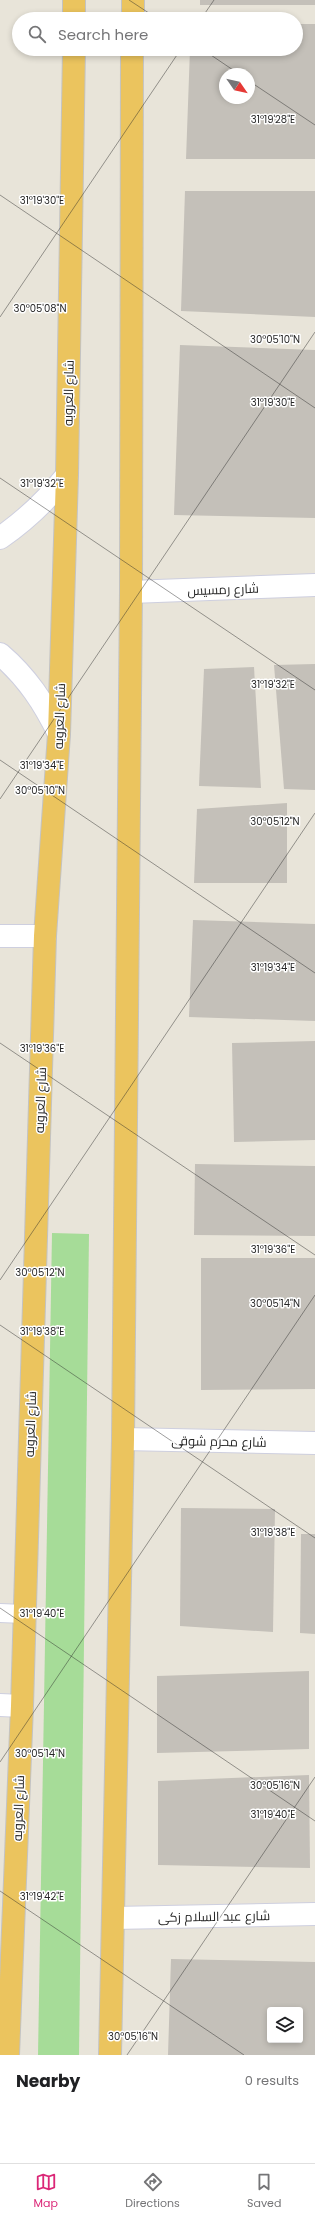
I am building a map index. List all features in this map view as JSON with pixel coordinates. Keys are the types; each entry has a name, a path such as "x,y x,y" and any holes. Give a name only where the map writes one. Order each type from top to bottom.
{"highway":[{"path":"74,0 74,12"},
{"path":"132,12 133,0"},
{"name":"شارع العروبه","path":"8,2055 22,1706 44,936 59,734 67,475 74,56"},
{"path":"110,2055 123,1439 131,592 132,56"}],"street":[{"path":"0,538 25,521 42,505 67,475"},
{"name":"شارع رمسيس","path":"131,592 315,585"},
{"path":"0,654 14,666 32,687 47,710 59,734"},
{"path":"0,936 44,936"},
{"name":"شارع محرم شوقى","path":"123,1439 315,1443"},
{"path":"0,1705 22,1706"},
{"name":"شارع عبد السلام زكى","path":"113,1918 315,1914"}],"lane":[{"path":"0,1613 24,1614"}],"green space":[{"path":"52,1233 89,1234 79,2055 38,2055"}],"building":[{"path":"200,0 315,0 315,5 200,5"},
{"path":"303,24 315,24 315,159 186,159 190,56 303,56"},
{"path":"185,191 315,191 315,317 181,311"},
{"path":"180,345 315,350 315,518 174,515"},
{"path":"315,664 315,790 284,789 274,665"},
{"path":"254,667 261,788 199,786 204,669"},
{"path":"287,803 287,883 194,883 197,809"},
{"path":"193,920 315,924 315,1021 189,1017"},
{"path":"315,1041 315,1140 234,1142 232,1043"},
{"path":"195,1164 315,1166 315,1236 194,1235"},
{"path":"201,1258 315,1258 315,1389 201,1390"},
{"path":"181,1508 275,1509 273,1632 180,1626"},
{"path":"301,1534 315,1534 315,1634 300,1633"},
{"path":"309,1671 309,1749 157,1753 157,1676"},
{"path":"309,1775 310,1868 158,1865 158,1781"},
{"path":"171,1959 315,1962 315,2055 168,2055"}]}
